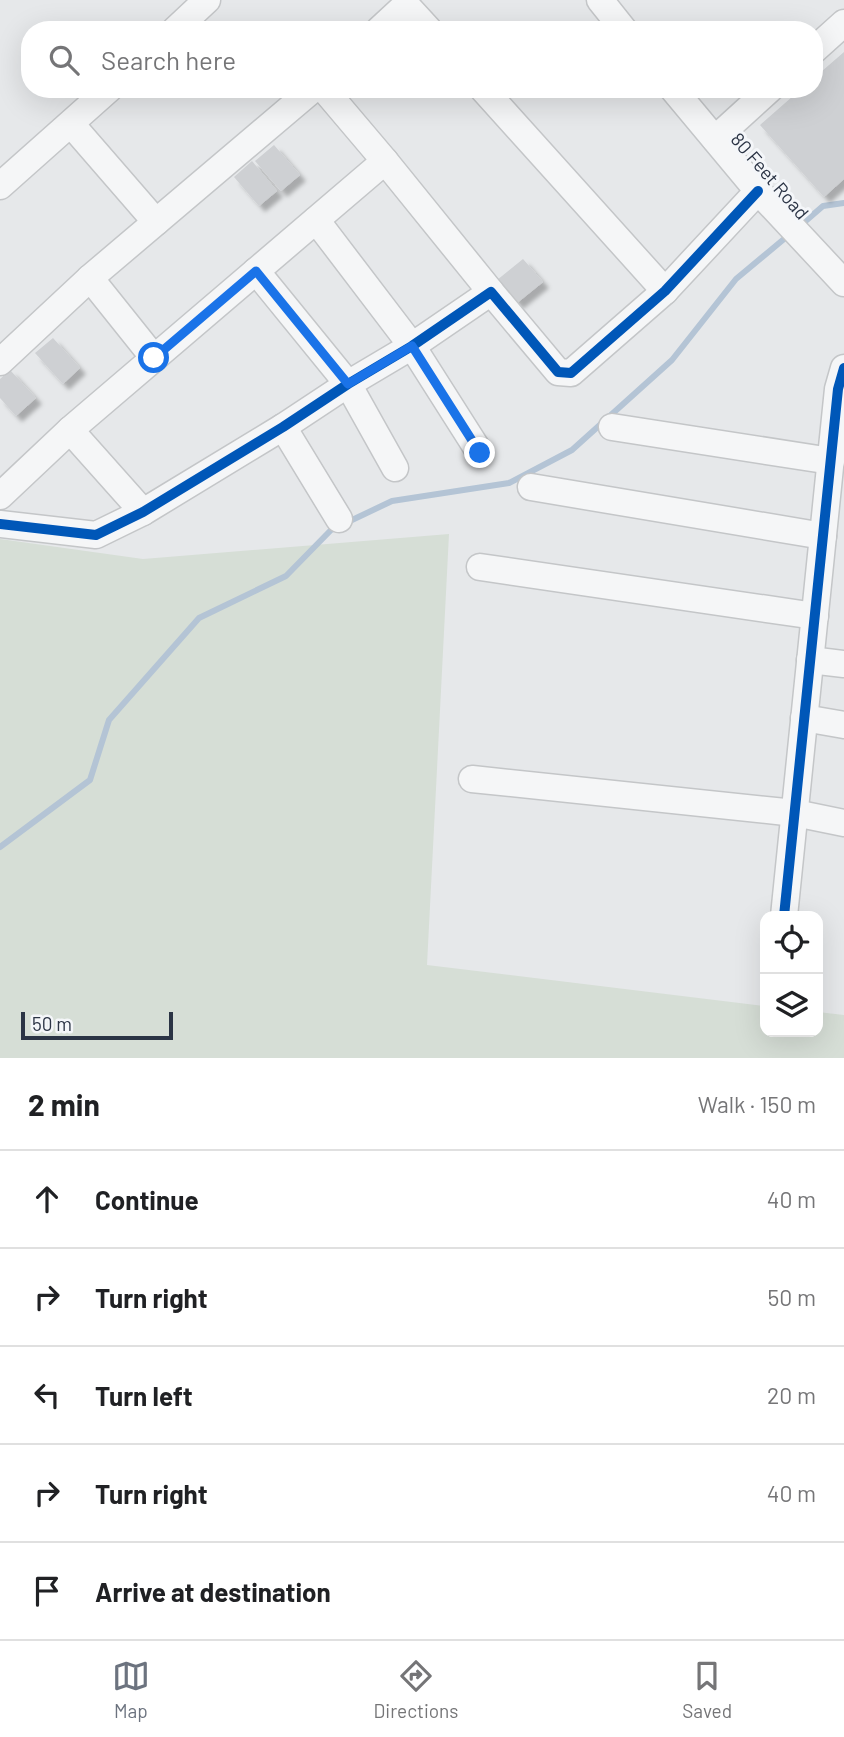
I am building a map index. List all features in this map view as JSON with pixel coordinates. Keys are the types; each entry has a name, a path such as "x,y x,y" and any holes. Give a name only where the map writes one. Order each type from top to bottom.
{"street":[{"path":"185,21 207,0"},
{"path":"600,0 617,21"},
{"path":"389,21 407,5 421,21"},
{"path":"823,42 844,23"},
{"path":"0,186 99,98"},
{"path":"0,362 90,278 302,98"},
{"path":"332,98 558,372 570,373 665,291 758,191"},
{"path":"491,98 665,291"},
{"name":"80 Feet Road","path":"681,98 758,191 844,283"},
{"path":"715,139 760,98"},
{"path":"71,124 156,222"},
{"path":"0,496 70,429 385,160"},
{"path":"316,220 412,346 480,453"},
{"path":"256,271 348,384 395,468"},
{"path":"90,278 154,358"},
{"path":"0,524 96,535 143,512 284,427 491,292"},
{"path":"785,911 838,389 844,368"},
{"path":"284,427 340,519"},
{"path":"612,427 831,461"},
{"path":"70,429 143,512"},
{"path":"531,487 823,536"},
{"path":"480,567 815,616"},
{"path":"810,660 844,664"},
{"path":"804,718 844,724"},
{"path":"472,779 795,813 844,823"}],"shaded area":[{"path":"449,534 427,965 760,1005 760,1037 823,1037 823,1013 844,1015 844,1058 0,1058 0,539 143,559"}],"building":[{"path":"844,52 844,179 824,197 760,125 791,98 823,98 823,70"},
{"path":"274,145 300,175 281,191 255,161"},
{"path":"252,161 277,191 259,206 234,177"},
{"path":"523,259 543,282 517,303 497,280"},
{"path":"53,338 80,368 63,384 35,353"},
{"path":"10,370 36,398 16,416 0,398 0,379"}],"waterway":[{"path":"801,225 823,206 844,203"},
{"path":"0,847 90,780 109,720 199,618 286,576 331,530 392,501 509,483 572,450 672,360 736,279 790,234"}],"cycle path":[{"path":"0,524 96,535 143,512 283,427 412,346 491,292 558,372 571,373 665,291 758,191"},
{"path":"785,911 838,389 844,368"}],"route":[{"path":"154,358 256,271 348,384 412,346 480,453"}]}
